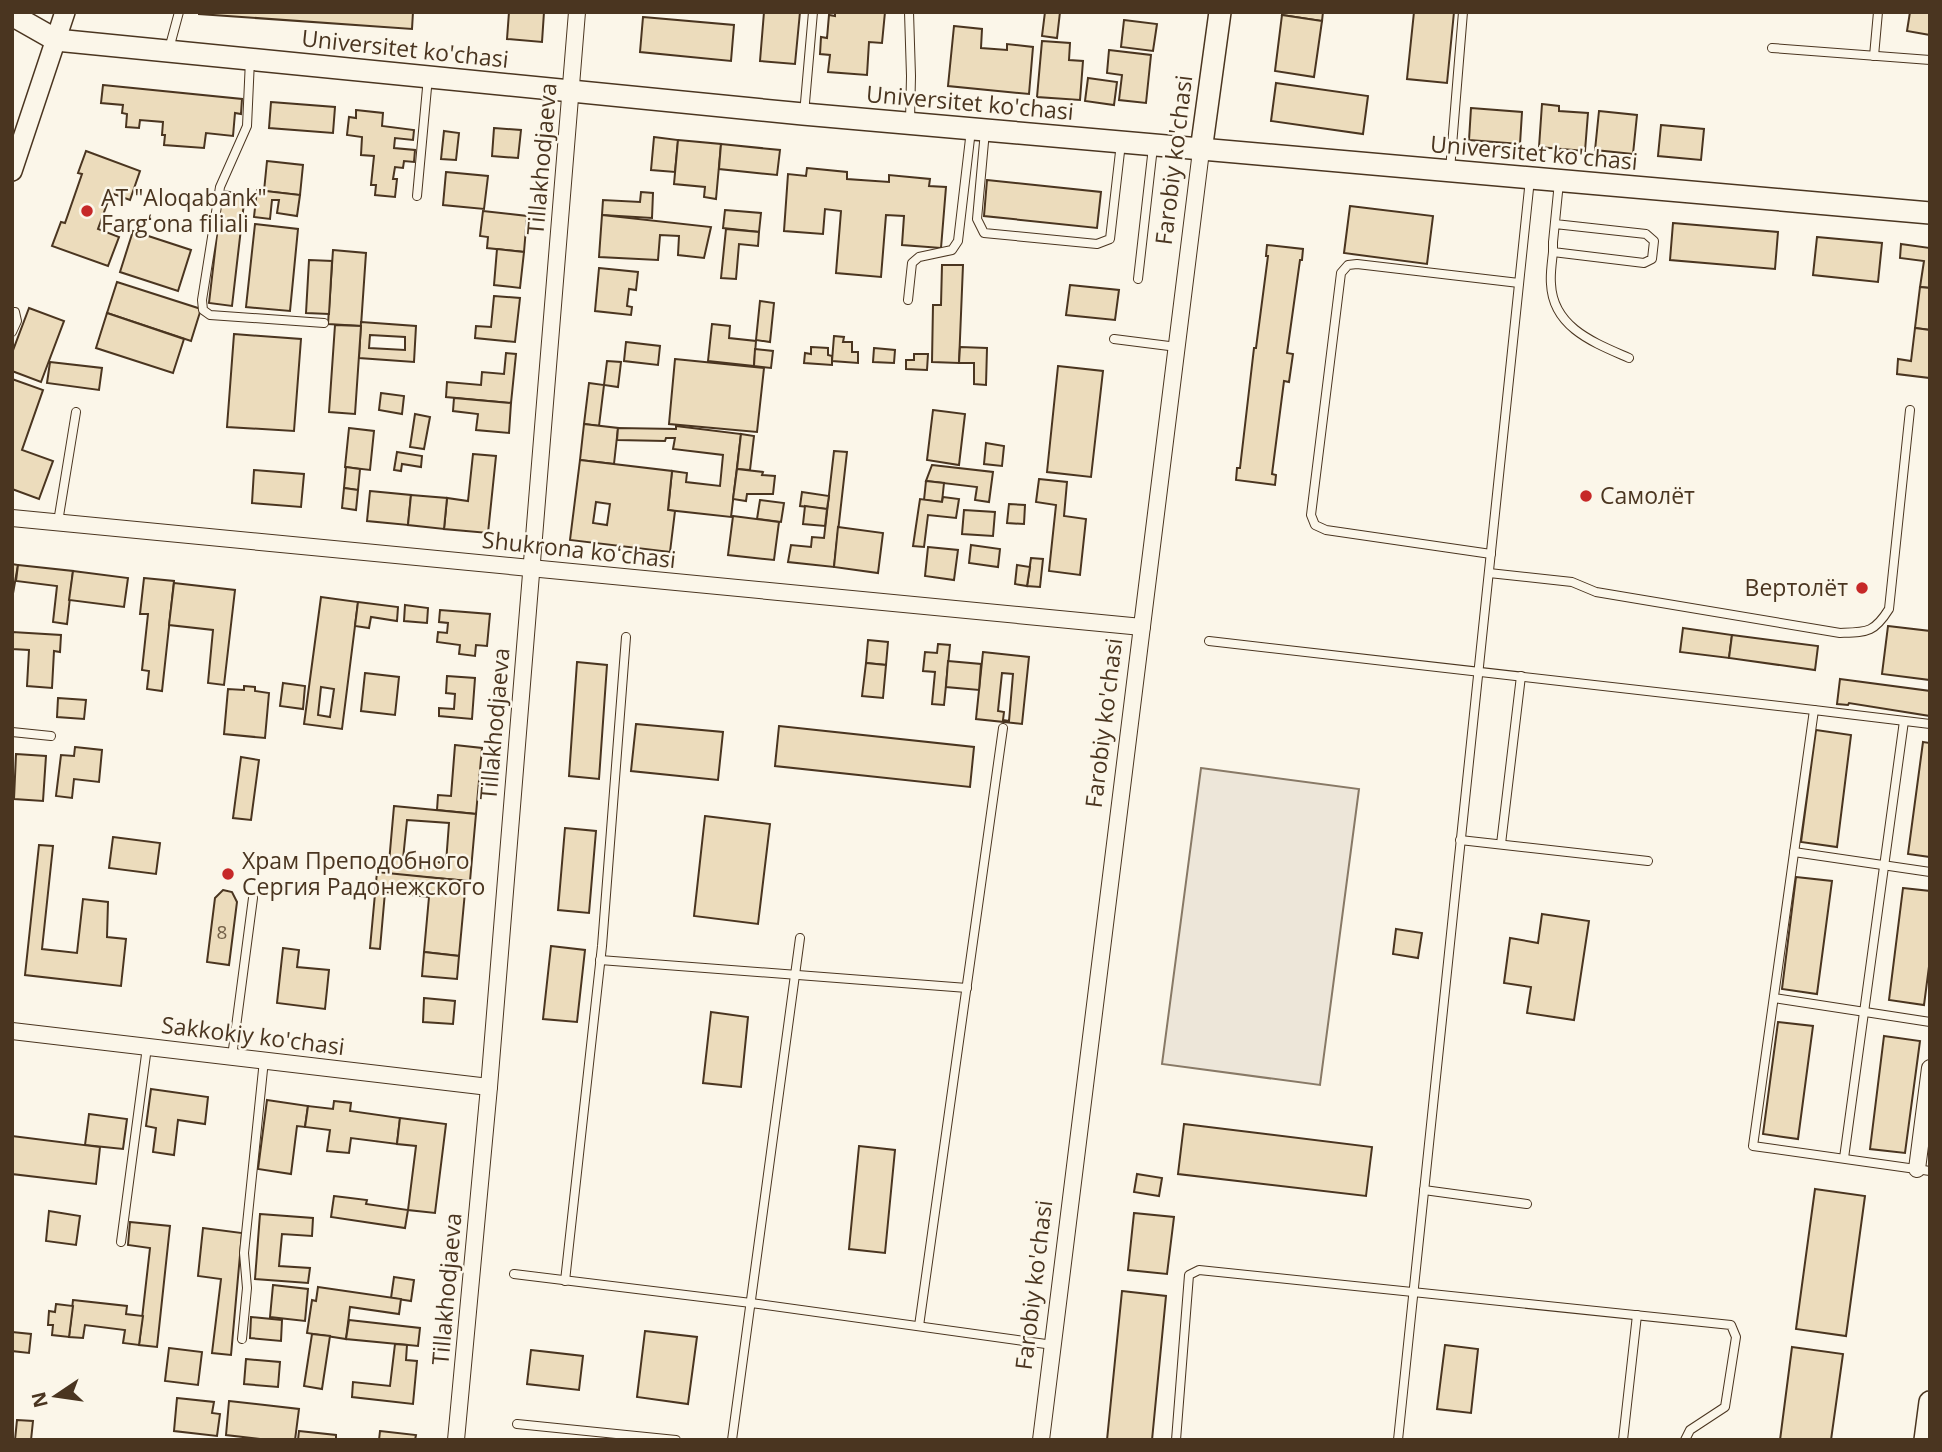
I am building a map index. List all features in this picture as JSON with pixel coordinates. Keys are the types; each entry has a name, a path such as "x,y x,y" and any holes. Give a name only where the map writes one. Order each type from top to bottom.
{"main road":[{"name":"Farobiy ko'chasi","path":"1201,151 1220,12"},
{"name":"Universitet ko'chasi","path":"12,15 55,40 168,52 1121,144 1930,214"},
{"path":"1925,1440 1930,1402"}],"street":[{"path":"12,171 65,12"},
{"name":"Tillakhodjaeva","path":"456,1440 489,1087 577,12"},
{"name":"Farobiy ko'chasi","path":"1041,1440 1201,151"},
{"name":"Shukrona koʻchasi","path":"12,518 1142,627"},
{"name":"Sakkokiy ko'chasi","path":"12,1031 489,1087"},
{"path":"1924,1170 1930,1068"}],"lane":[{"path":"168,52 179,12"},
{"path":"803,114 813,12"},
{"path":"909,12 910,124"},
{"path":"1450,172 1463,12"},
{"path":"1874,56 1878,12"},
{"path":"1772,48 1930,60"},
{"path":"250,60 247,126 220,187 202,300 203,310 210,315 324,323"},
{"path":"417,197 428,77"},
{"path":"978,130 977,219 984,233 1097,244 1110,239 1121,144"},
{"path":"908,300 912,263 919,257 952,250 958,242 978,130"},
{"path":"1138,279 1153,146"},
{"path":"1398,1440 1530,179"},
{"path":"1559,182 1550,284 1554,301 1564,322 1592,342 1629,358"},
{"path":"1553,252 1644,263 1652,258 1654,241 1646,234 1555,224"},
{"path":"1491,554 1326,530 1315,525 1311,515 1341,273 1348,265 1519,284"},
{"path":"12,312 15,313 17,321 12,332"},
{"path":"1114,338 1177,347"},
{"path":"1489,573 1572,582 1596,592 1840,633 1864,632 1880,624 1889,609 1910,410"},
{"path":"58,522 76,412"},
{"path":"565,1280 600,960 626,636"},
{"path":"1209,641 1930,724"},
{"path":"1501,844 1521,676"},
{"path":"1814,710 1754,1146 1924,1170"},
{"path":"1844,1158 1904,721"},
{"path":"919,1326 1003,728"},
{"path":"12,732 51,736"},
{"path":"1460,840 1648,861"},
{"path":"1794,852 1930,872"},
{"path":"232,1057 253,898"},
{"path":"732,1440 800,938"},
{"path":"600,960 967,988"},
{"path":"1774,998 1930,1022"},
{"path":"121,1241 147,1047"},
{"path":"242,1339 247,1288 244,1253 264,1060"},
{"path":"1424,1190 1528,1204"},
{"path":"1175,1440 1189,1275 1199,1270 1731,1325 1737,1337 1726,1407 1690,1430 1685,1440"},
{"path":"514,1274 751,1303 1053,1345"},
{"path":"1623,1440 1637,1314"},
{"path":"517,1424 677,1440"}],"shaded area":[{"path":"1201,768 1359,789 1320,1085 1162,1064"}],"building":[{"path":"199,12 413,12 412,29"},
{"path":"509,12 544,12 542,42 507,39"},
{"path":"764,12 800,12 795,64 760,61"},
{"path":"835,12 885,12 882,43 869,42 867,75 828,72 830,55 820,54 821,37 827,38 829,15 835,16"},
{"path":"1045,12 1060,12 1057,38 1042,36"},
{"path":"1283,12 1323,12 1322,21 1282,15"},
{"path":"1414,12 1454,12 1447,83 1407,79"},
{"path":"1910,12 1930,12 1930,35 1907,31"},
{"path":"1282,15 1322,21 1314,77 1275,71"},
{"path":"643,17 734,25 731,61 640,52"},
{"path":"1124,20 1157,24 1153,51 1121,47"},
{"path":"954,26 982,29 981,48 1007,50 1007,44 1033,47 1029,94 948,86"},
{"path":"1042,41 1070,43 1069,60 1083,61 1080,100 1037,97"},
{"path":"1109,50 1151,55 1146,103 1119,100 1122,75 1107,73"},
{"path":"1088,78 1117,82 1114,105 1085,101"},
{"path":"1276,83 1368,96 1363,134 1271,121"},
{"path":"103,85 242,99 241,114 235,113 233,136 206,133 204,148 164,145 163,122 140,120 139,128 126,127 127,114 122,113 123,105 101,103"},
{"path":"271,102 335,107 333,133 269,128"},
{"path":"1542,104 1559,106 1559,111 1588,113 1585,151 1539,147"},
{"path":"1471,108 1522,112 1520,144 1469,140"},
{"path":"356,110 383,113 382,126 414,130 413,140 395,138 394,148 415,150 414,162 404,161 403,168 395,167 395,197 375,195 376,185 371,185 374,156 361,155 362,137 347,135 349,117 356,118"},
{"path":"1599,111 1637,115 1633,154 1595,150"},
{"path":"1661,125 1704,129 1701,160 1658,156"},
{"path":"494,128 521,130 518,158 492,156"},
{"path":"444,131 459,133 456,160 441,159"},
{"path":"654,137 678,140 675,172 651,170"},
{"path":"678,140 721,144 716,199 704,197 705,187 674,184"},
{"path":"721,144 780,150 777,175 719,169"},
{"name":"AT \"Aloqabank\" Fargʻona filiali","path":"86,151 140,171 130,200 111,193 98,229 119,237 108,266 52,246 61,222 65,223 82,174 78,173"},
{"path":"267,161 303,165 300,195 264,191"},
{"path":"807,168 847,172 847,179 889,182 889,175 930,179 929,186 946,187 941,248 902,245 904,216 886,215 881,277 836,273 841,211 825,209 823,234 784,231 788,174 806,176"},
{"path":"446,172 488,176 484,209 443,205"},
{"path":"987,180 1101,192 1097,228 984,216"},
{"path":"257,190 300,195 297,216 277,213 279,200 272,200 270,219 254,217"},
{"path":"222,191 245,194 232,306 209,303"},
{"path":"641,192 653,193 652,218 602,215 603,200 640,202"},
{"path":"1350,206 1433,216 1427,264 1344,253"},
{"path":"725,210 761,213 759,232 723,228"},
{"path":"483,211 527,216 524,252 487,248 488,237 480,236"},
{"path":"602,215 711,227 704,258 678,255 679,236 660,235 658,260 599,257"},
{"path":"1673,223 1778,232 1775,269 1670,260"},
{"path":"255,224 298,229 290,311 246,307"},
{"path":"726,229 759,232 758,246 739,244 736,279 721,278"},
{"path":"133,231 191,250 178,291 120,272"},
{"path":"1817,237 1882,243 1878,282 1813,275"},
{"path":"1901,244 1930,248 1930,288 1920,287 1924,261 1900,258"},
{"path":"1267,245 1303,249 1287,353 1293,354 1289,382 1284,381 1272,474 1276,475 1275,485 1236,480 1237,468 1240,468 1256,348 1268,256"},
{"path":"497,249 524,252 520,288 494,285"},
{"path":"333,250 366,253 361,326 328,324"},
{"path":"309,260 332,261 329,314 306,313"},
{"path":"942,265 963,265 959,363 932,362 933,305 941,305"},
{"path":"599,268 638,272 636,290 629,289 627,306 632,307 631,315 595,311"},
{"path":"117,282 201,309 191,341 107,313"},
{"path":"1070,285 1119,290 1115,320 1066,315"},
{"path":"1920,287 1930,288 1930,330 1915,328"},
{"path":"494,296 520,298 515,342 475,338 476,326 491,327"},
{"path":"760,301 774,303 770,342 756,340"},
{"path":"29,308 64,321 41,382 12,371 12,353"},
{"path":"107,313 184,339 173,373 96,348"},
{"path":"361,322 416,326 414,362 359,358","holes":["370,335 405,337 405,350 369,348"]},
{"path":"712,324 730,326 729,338 756,341 754,366 708,361"},
{"path":"335,325 361,326 355,414 329,412"},
{"path":"1915,328 1930,330 1930,378 1897,374 1898,359 1911,361"},
{"path":"234,334 301,339 294,431 227,427"},
{"path":"834,336 844,337 843,342 852,342 852,352 858,352 858,363 832,361"},
{"path":"626,342 660,346 658,365 624,361"},
{"path":"811,347 828,348 832,365 804,363 805,353 811,354"},
{"path":"960,347 987,348 986,385 974,384 974,363 959,363"},
{"path":"874,348 895,350 894,363 873,362"},
{"path":"755,349 773,351 771,368 754,366"},
{"path":"506,353 516,354 511,403 446,397 447,382 481,385 482,372 504,374"},
{"path":"914,354 928,354 927,370 906,369 906,360 914,360"},
{"path":"675,359 764,368 757,432 669,424"},
{"path":"607,361 621,362 618,387 604,385"},
{"path":"50,362 102,368 99,390 47,383"},
{"path":"1058,366 1103,371 1091,477 1047,472"},
{"path":"12,379 43,390 22,450 53,461 39,499 12,489"},
{"path":"589,383 604,385 599,426 584,424"},
{"path":"381,393 404,396 402,414 379,410"},
{"path":"454,398 511,403 509,433 476,430 478,414 453,411"},
{"path":"933,410 965,414 959,465 927,460"},
{"path":"415,414 430,417 424,449 410,447"},
{"path":"584,424 618,428 614,464 580,460"},
{"path":"676,426 741,434 731,517 668,510 672,471 687,473 686,482 720,486 723,455 673,449 675,438 666,438 665,441 617,440 618,428 676,429"},
{"path":"349,428 374,431 370,470 345,467"},
{"path":"741,434 754,436 750,470 737,469"},
{"path":"986,443 1004,446 1002,466 984,464"},
{"path":"834,451 847,452 834,567 788,562 791,545 811,547 812,537 824,538"},
{"path":"397,452 422,456 421,467 402,464 401,471 394,470"},
{"path":"473,454 496,456 488,533 444,529 447,498 468,501"},
{"path":"580,460 672,471 668,510 675,511 670,552 570,540","holes":["596,502 610,504 607,525 593,523"]},
{"path":"932,465 993,472 989,502 975,500 977,487 926,481"},
{"path":"346,467 360,469 358,490 344,488"},
{"path":"737,469 775,476 773,494 747,494 746,501 733,499"},
{"path":"254,470 304,474 301,507 252,503"},
{"path":"1039,479 1067,482 1064,516 1086,519 1080,575 1049,571 1056,505 1036,502"},
{"path":"926,481 944,483 942,502 924,500"},
{"path":"344,488 358,490 356,510 342,508"},
{"path":"370,491 411,495 408,525 367,521"},
{"path":"802,492 829,496 827,509 800,506"},
{"path":"411,495 447,498 444,529 408,525"},
{"path":"943,497 959,499 956,518 928,515 924,547 913,546 920,499 942,502"},
{"path":"760,500 784,503 781,522 757,519"},
{"path":"1009,504 1025,505 1024,524 1007,523"},
{"path":"805,506 827,509 825,526 803,524"},
{"path":"964,510 995,512 993,536 962,534"},
{"path":"733,516 779,522 774,560 728,555"},
{"path":"838,527 883,533 878,573 834,567"},
{"path":"971,545 1000,549 998,567 969,563"},
{"path":"928,547 958,550 954,580 925,576"},
{"path":"1031,558 1043,559 1040,587 1027,586"},
{"path":"12,564 18,565 12,599"},
{"path":"18,565 73,571 67,624 53,622 57,586 16,581"},
{"path":"1017,565 1030,567 1027,586 1015,584"},
{"path":"73,571 128,578 124,607 69,600"},
{"path":"144,578 174,581 162,691 147,689 149,671 142,670 148,614 140,614"},
{"path":"174,583 235,590 224,685 208,683 213,630 169,625"},
{"path":"321,597 358,602 342,729 304,724","holes":["321,687 334,689 330,717 318,715"]},
{"path":"358,602 398,607 397,621 371,617 369,628 355,626"},
{"path":"405,605 428,608 427,623 404,621"},
{"path":"440,610 490,614 487,646 476,645 475,656 459,654 460,645 437,642 438,632 447,633 448,623 439,622"},
{"path":"1888,626 1930,631 1930,680 1882,674"},
{"path":"1683,628 1732,635 1729,658 1680,652"},
{"path":"12,632 61,635 60,652 54,651 52,688 27,686 29,650 12,649"},
{"path":"1732,635 1818,646 1815,670 1729,658"},
{"path":"868,640 888,642 886,665 866,663"},
{"path":"938,644 950,645 944,705 932,704 935,672 923,671 925,652 937,653"},
{"path":"983,652 1029,657 1022,724 976,719","holes":["1002,673 1013,674 1009,721 1003,720 1004,712 998,711"]},
{"path":"948,661 981,664 979,690 946,687"},
{"path":"577,662 607,665 599,779 569,776"},
{"path":"866,663 886,665 883,698 862,696"},
{"path":"365,673 399,677 395,715 361,711"},
{"path":"447,676 475,678 472,719 439,716 439,708 454,709 455,694 446,693"},
{"path":"1840,679 1930,691 1930,716 1849,703 1837,704"},
{"path":"283,683 305,686 303,709 280,706"},
{"path":"244,686 269,693 265,738 224,734 228,689 244,690"},
{"path":"58,698 86,700 84,719 57,717"},
{"path":"636,724 723,732 718,780 631,771"},
{"path":"779,726 974,747 970,787 775,766"},
{"path":"1816,730 1851,735 1837,847 1801,842"},
{"path":"1923,742 1930,743 1930,857 1908,854"},
{"path":"455,745 482,748 476,814 437,810 438,795 451,796"},
{"path":"75,747 102,750 99,782 74,779 72,798 56,796 61,755 74,756"},
{"path":"16,754 46,756 43,801 14,799"},
{"path":"241,757 259,760 251,820 233,818"},
{"path":"394,806 476,814 470,881 388,874","holes":["407,820 449,823 446,863 403,859"]},
{"path":"705,816 770,824 758,924 694,916"},
{"path":"565,828 596,831 589,913 558,910"},
{"path":"113,837 160,843 156,874 109,868"},
{"path":"39,845 53,846 42,949 77,953 83,899 108,902 107,937 126,939 121,986 25,975"},
{"path":"377,872 466,881 459,956 424,952 429,897 385,892 380,949 370,948"},
{"path":"1796,877 1832,881 1817,994 1782,989"},
{"path":"1903,888 1930,891 1930,959 1924,1005 1889,1000"},
{"path":"223,890 232,892 237,902 229,965 207,962 215,898"},
{"path":"1542,914 1589,921 1574,1020 1527,1013 1531,987 1504,983 1510,938 1538,943"},
{"path":"1396,929 1422,933 1418,958 1393,954"},
{"path":"551,946 585,950 577,1022 543,1019"},
{"path":"283,948 299,950 297,967 329,970 325,1009 277,1003"},
{"path":"424,952 459,956 457,979 422,976"},
{"path":"424,998 455,1001 453,1024 423,1022"},
{"path":"711,1012 748,1017 741,1087 703,1083"},
{"path":"1778,1022 1813,1026 1798,1139 1763,1134"},
{"path":"1884,1036 1920,1041 1905,1153 1870,1149"},
{"path":"151,1089 208,1097 205,1124 178,1120 174,1155 153,1152 156,1128 146,1126"},
{"path":"267,1100 308,1106 305,1127 297,1126 291,1174 258,1169"},
{"path":"334,1101 351,1103 350,1111 400,1118 397,1144 351,1138 349,1153 327,1151 330,1130 305,1127 308,1106 333,1109"},
{"path":"89,1114 127,1119 123,1149 85,1145"},
{"path":"400,1118 446,1124 435,1213 408,1210 416,1146 397,1144"},
{"path":"1184,1124 1372,1147 1366,1196 1178,1174"},
{"path":"12,1136 100,1147 96,1184 12,1174"},
{"path":"859,1146 895,1150 885,1253 849,1249"},
{"path":"1137,1174 1162,1178 1159,1196 1134,1192"},
{"path":"1815,1189 1865,1196 1846,1336 1796,1329"},
{"path":"334,1196 367,1200 366,1204 408,1210 405,1228 331,1217"},
{"path":"49,1211 80,1216 76,1245 46,1241"},
{"path":"1134,1213 1174,1217 1167,1274 1128,1270"},
{"path":"260,1214 313,1218 312,1236 282,1234 279,1266 310,1268 308,1283 255,1279"},
{"path":"130,1222 170,1226 157,1347 139,1345 150,1248 128,1245"},
{"path":"203,1228 242,1233 231,1355 212,1353 221,1279 198,1276"},
{"path":"394,1277 414,1280 411,1301 391,1298"},
{"path":"273,1285 308,1289 305,1321 270,1317"},
{"path":"318,1287 401,1299 399,1314 350,1307 346,1339 307,1333 312,1300 316,1301"},
{"path":"1122,1291 1166,1296 1152,1440 1107,1440"},
{"path":"73,1300 127,1306 126,1314 143,1316 139,1345 123,1343 125,1330 85,1325 83,1338 69,1337"},
{"path":"56,1304 73,1306 69,1337 52,1335 53,1325 48,1325 49,1311 55,1312"},
{"path":"251,1317 282,1320 281,1341 250,1338"},
{"path":"349,1320 420,1328 418,1346 346,1339"},
{"path":"645,1331 697,1337 688,1404 637,1397"},
{"path":"12,1332 31,1334 29,1353 12,1351"},
{"path":"312,1334 330,1336 322,1389 304,1386"},
{"path":"395,1344 407,1345 406,1360 417,1361 413,1404 352,1397 353,1382 390,1386"},
{"path":"1445,1345 1478,1349 1471,1413 1437,1409"},
{"path":"1792,1347 1843,1354 1831,1440 1780,1440"},
{"path":"169,1348 202,1352 198,1385 165,1381"},
{"path":"531,1350 583,1356 579,1390 527,1384"},
{"path":"246,1359 280,1362 278,1387 244,1384"},
{"path":"177,1398 214,1402 212,1413 220,1414 217,1436 174,1431"},
{"path":"229,1401 299,1409 295,1440 226,1435"},
{"path":"17,1420 33,1421 31,1440 15,1440"},
{"path":"299,1431 336,1435 336,1440 298,1440"},
{"path":"380,1431 416,1435 415,1440 379,1440"}],"place":[{"name":"AT \"Aloqabank\" Fargʻona filiali","path":"87,211"},
{"name":"Самолёт","path":"1586,496"},
{"name":"Вертолёт","path":"1862,588"},
{"name":"Храм Преподобного Сергия Радонежского","path":"228,874"}]}
